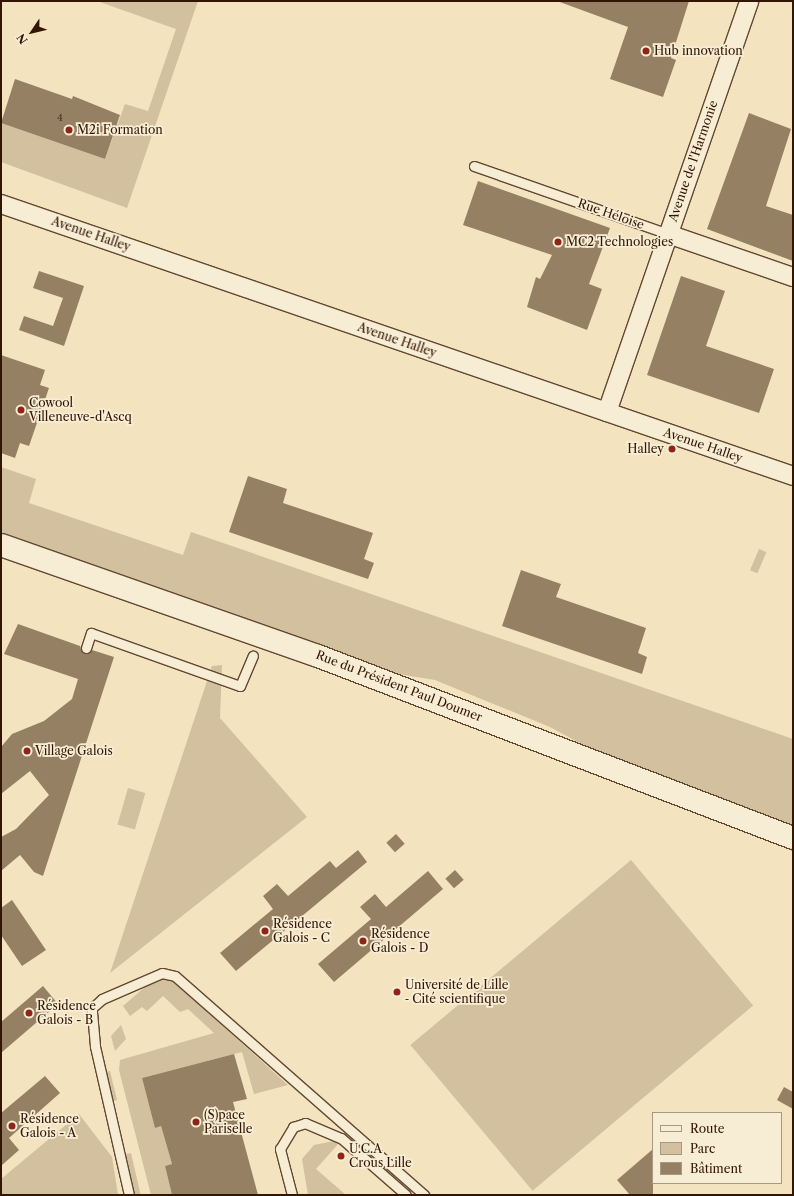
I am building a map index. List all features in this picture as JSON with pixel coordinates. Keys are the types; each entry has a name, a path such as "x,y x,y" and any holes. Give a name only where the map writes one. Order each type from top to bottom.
{"main road":[{"name":"Rue du Président Paul Doumer","path":"1,545 312,653 793,838"}],"street":[{"name":"Avenue de l'Harmonie","path":"607,412 748,1"},
{"name":"Avenue Halley","path":"1,204 793,476"},
{"name":"Rue Héloise","path":"668,234 793,277"}],"lane":[{"name":"Rue Héloise","path":"474,166 668,234"},
{"path":"86,648 91,633 240,686 253,656"},
{"path":"129,1195 94,1046 92,1008 102,999 162,973 175,976 424,1195"},
{"path":"292,1195 280,1149 293,1128 305,1123 341,1138 406,1195"}],"green space":[{"path":"97,1 198,1 127,208 1,162 1,123 105,159 125,104 148,111 176,29"},
{"path":"1,467 36,479 29,503 183,555 191,532 793,739 793,830 591,749 550,727 435,680 386,672 1,536"},
{"path":"759,549 766,552 757,573 750,570"},
{"path":"222,665 220,718 307,817 110,973 212,666"},
{"path":"128,788 145,793 135,829 118,825"},
{"path":"631,860 753,1006 533,1191 410,1045"},
{"path":"165,979 172,980 288,1085 254,1094 242,1052 142,1078 155,1127 161,1126 172,1164 165,1166 172,1195 151,1195 119,1070 120,1060 214,1033 188,1009 180,1012 163,996 147,1011 142,1007 130,1016 123,1006 152,981"},
{"path":"121,1025 126,1039 115,1051 111,1036"},
{"path":"110,1071 117,1100 113,1101 105,1072"},
{"path":"79,1114 112,1157 118,1195 1,1195 1,1179"},
{"path":"334,1141 339,1143 316,1169 346,1195 308,1195 302,1159 314,1145"},
{"path":"131,1153 141,1195 134,1195 124,1155"}],"building":[{"name":"Hub innovation","path":"557,1 689,1 671,58 676,60 663,97 610,79 628,27"},
{"path":"15,79 72,99 73,96 120,115 105,159 1,123"},
{"path":"749,113 791,129 766,206 793,215 793,261 707,229"},
{"name":"MC2 Technologies","path":"478,181 610,228 589,284 602,289 587,330 527,307 536,277 540,279 552,255 463,225"},
{"path":"39,271 84,286 64,346 19,330 24,316 53,326 63,298 33,288"},
{"path":"681,276 725,291 706,346 774,369 759,413 647,375"},
{"name":"Cowool Villeneuve-d'Ascq","path":"1,355 45,370 40,385 49,388 29,446 20,443 15,458 1,453"},
{"path":"248,476 287,489 283,503 373,533 364,559 374,563 368,579 229,532"},
{"path":"521,570 561,584 556,597 646,628 638,653 647,657 642,674 502,626"},
{"name":"Village Galois","path":"18,624 80,646 84,654 92,650 114,657 43,876 34,872 20,855 1,871 1,837 16,829 49,795 30,771 1,794 1,747 12,734 44,721 72,699 78,679 4,654"},
{"path":"396,834 405,844 395,852 386,843"},
{"name":"Résidence Galois - C","path":"358,850 367,862 236,971 220,953 273,909 263,896 277,884 288,896 330,861 336,868"},
{"path":"455,870 464,880 454,888 445,879"},
{"name":"Résidence Galois - D","path":"428,871 443,889 334,982 318,964 371,919 360,907 375,894 386,907"},
{"path":"12,900 46,950 22,966 1,935 1,908"},
{"name":"Résidence Galois - B","path":"43,986 58,1004 1,1053 1,1022"},
{"name":"(S)pace Pariselle","path":"234,1054 247,1099 233,1102 258,1195 172,1195 165,1166 172,1164 161,1126 155,1128 142,1078"},
{"name":"Résidence Galois - A","path":"45,1076 60,1093 9,1138 19,1150 1,1166 1,1113"},
{"path":"784,1087 793,1092 793,1109 777,1100"},
{"path":"652,1150 653,1195 630,1195 617,1180"}],"place":[{"name":"Hub innovation","path":"646,51"},
{"name":"M2i Formation","path":"69,130"},
{"name":"MC2 Technologies","path":"558,242"},
{"name":"Cowool Villeneuve-d'Ascq","path":"21,410"},
{"name":"Halley","path":"672,449"},
{"name":"Village Galois","path":"27,751"},
{"name":"Résidence Galois - C","path":"265,931"},
{"name":"Résidence Galois - D","path":"363,941"},
{"name":"Université de Lille ‐ Cité scientifique","path":"397,992"},
{"name":"Résidence Galois - B","path":"29,1013"},
{"name":"(S)pace Pariselle","path":"196,1122"},
{"name":"Résidence Galois - A","path":"12,1126"},
{"name":"U.C.A Crous Lille","path":"341,1156"}]}
